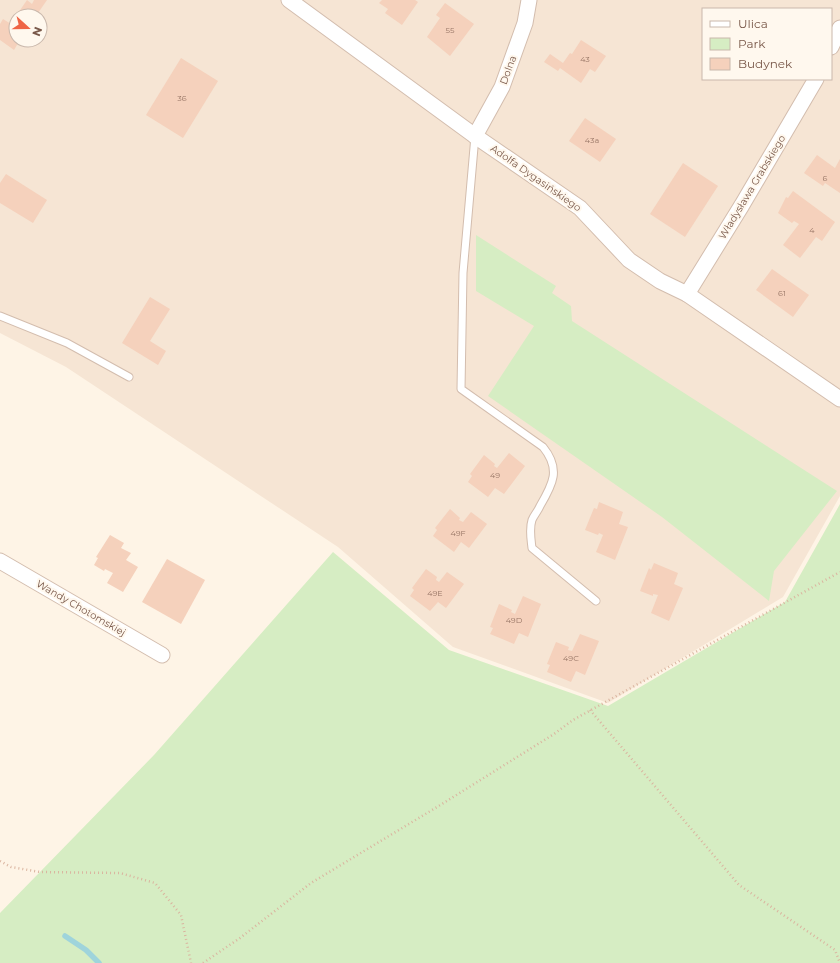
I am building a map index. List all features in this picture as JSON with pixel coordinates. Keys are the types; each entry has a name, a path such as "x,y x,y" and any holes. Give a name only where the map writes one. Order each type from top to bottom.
{"street":[{"name":"Adolfa Dygasińskiego","path":"289,0 475,136 580,208 629,260 660,281 688,294 840,399"},
{"name":"Dolna","path":"475,136 502,87 525,23 529,0"},
{"path":"832,45 840,28"},
{"name":"Władysława Grabskiego","path":"688,294 815,80"},
{"name":"Wandy Chotomskiej","path":"0,561 162,654"}],"lane":[{"path":"475,136 463,273 461,389 543,447 550,456 554,467 554,476 548,493 532,520 530,534 532,548 596,601"},
{"path":"0,316 67,343 129,377"}],"path":[{"path":"203,963 240,938 311,883 442,804 554,734 573,720 840,572"},
{"path":"590,710 739,885 835,950 840,963"},
{"path":"0,861 11,867 40,872 120,874 155,883 181,915 191,963"}],"shaded area":[{"path":"0,0 840,0 840,496 783,597 608,703 453,647 338,547 66,367 0,333"}],"green space":[{"path":"476,235 556,286 552,293 571,306 572,321 837,491 774,571 769,601 662,517 488,396 534,326 476,291"},
{"path":"840,504 840,963 0,963 0,913 154,755 333,552 449,650 608,706 785,602"}],"building":[{"path":"27,0 32,4 34,0 47,0 42,8 22,8"},
{"path":"382,0 415,0 418,2 402,25 385,13 388,9 379,3"},
{"path":"445,3 474,24 450,56 427,37 440,18 436,15"},
{"path":"3,19 8,22 8,46 0,40 0,24"},
{"path":"581,40 606,56 595,72 590,69 581,83 560,68 558,71 544,62 550,54 563,63 570,53 572,54"},
{"path":"181,58 218,81 183,138 146,115"},
{"path":"585,118 616,139 600,162 569,141"},
{"path":"817,155 835,168 840,159 840,193 825,183 823,186 804,173"},
{"path":"683,163 718,186 685,237 650,214"},
{"path":"6,174 47,200 33,223 0,203 0,183"},
{"path":"793,191 835,222 822,241 816,237 800,258 783,245 799,224 794,221 792,223 778,213 786,197 788,198"},
{"path":"772,269 809,295 793,317 756,290"},
{"path":"150,297 170,309 150,341 166,351 158,365 122,343"},
{"path":"509,453 525,466 504,494 495,488 488,497 468,482 472,476 470,474 484,455 495,464 494,466 497,468"},
{"path":"599,502 623,512 619,524 628,527 615,560 596,552 603,535 599,533 598,535 585,530 594,508 597,509"},
{"path":"450,509 460,518 459,520 463,522 471,512 487,524 469,548 461,542 454,552 433,536 437,530 435,528"},
{"path":"110,535 124,543 121,548 131,553 126,560 138,567 123,592 107,583 113,573 105,569 104,571 94,565 98,558 96,557"},
{"path":"167,559 205,580 181,624 142,602"},
{"path":"654,563 678,573 674,584 683,588 669,621 651,613 658,595 653,594 653,596 640,591 649,568 651,570"},
{"path":"426,569 437,577 436,580 439,582 447,572 464,584 446,608 438,602 430,611 410,596 414,590 412,588"},
{"path":"523,596 541,604 528,637 519,633 514,644 490,634 493,628 490,627 499,604 512,610 511,612 515,614"},
{"path":"580,634 599,641 585,675 576,671 571,682 547,672 550,665 547,664 556,642 569,647 568,650 572,651"}],"waterway":[{"path":"65,936 86,950 99,963"}]}
